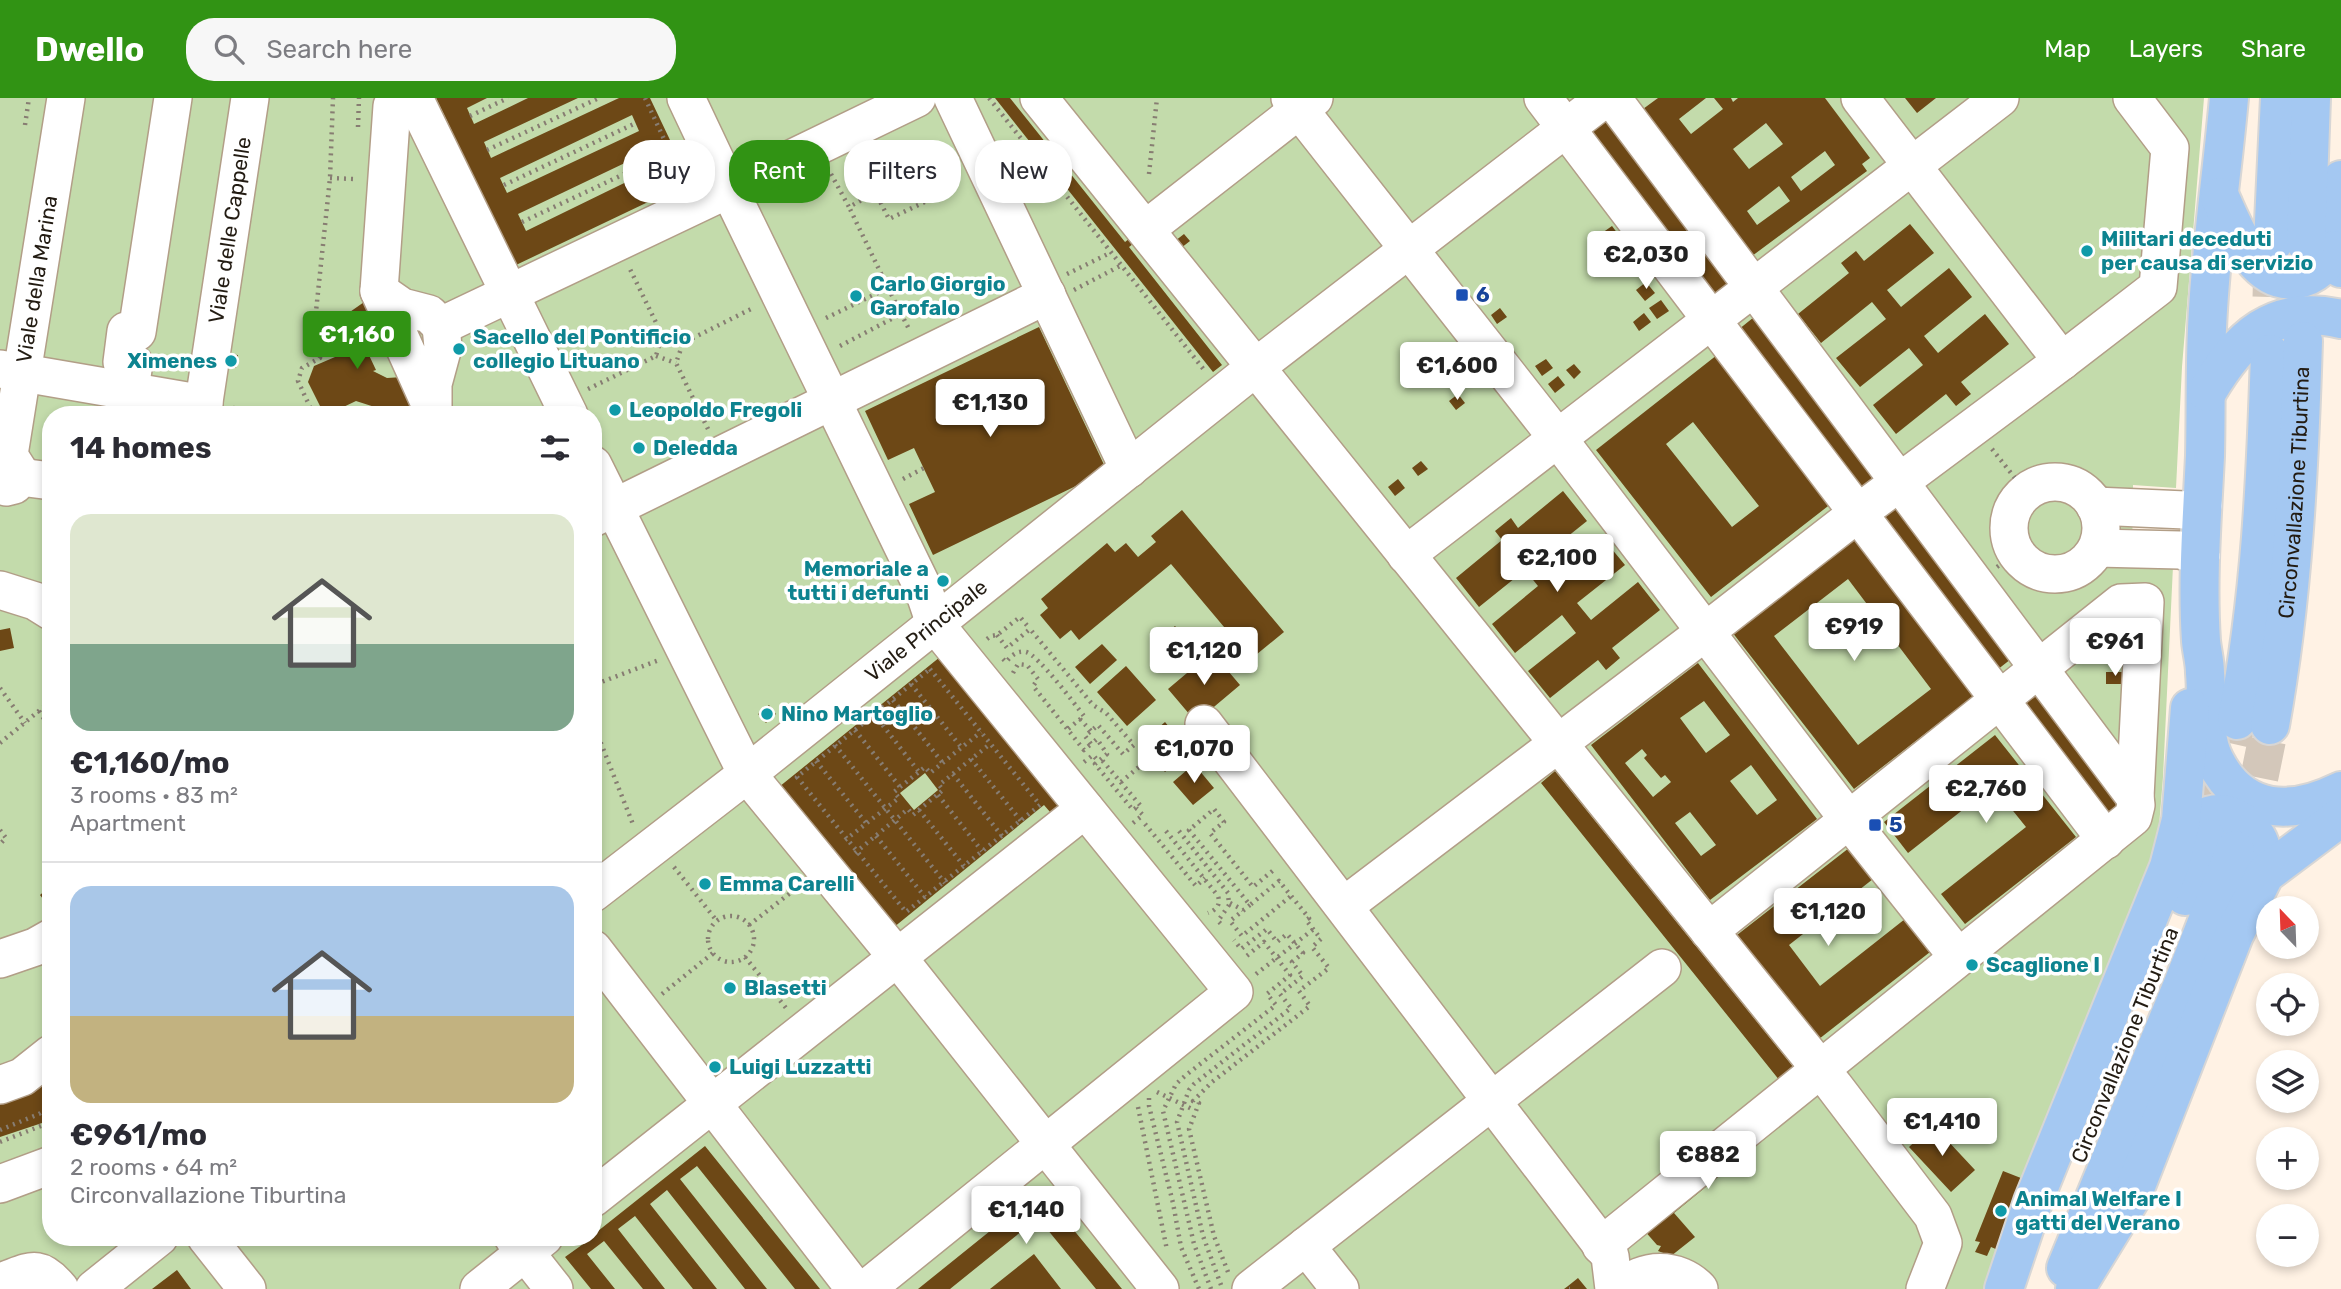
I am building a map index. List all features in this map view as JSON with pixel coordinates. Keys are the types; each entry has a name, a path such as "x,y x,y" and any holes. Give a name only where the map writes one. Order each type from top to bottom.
{"highway":[{"path":"2229,98 2207,328 2201,555 2201,641 2205,672 2206,726 2213,758 2227,779 2249,799 2272,807 2286,808 2314,803 2341,791"},
{"path":"2220,197 2243,244 2254,259 2271,274 2292,279 2306,277 2323,266 2314,251 2280,98"},
{"path":"2311,98 2314,251"},
{"path":"2314,251 2341,180"},
{"path":"2207,392 2229,357 2252,334 2284,320 2309,332"},
{"name":"Circonvallazione Tiburtina","path":"2253,722 2283,643 2293,555 2309,332"},
{"path":"2201,641 2191,694 2206,841"},
{"path":"2206,841 2194,822 2213,814 2225,814 2238,819 2255,834 2272,869"},
{"path":"2094,1289 2234,934 2272,869 2341,817"},
{"path":"2004,1289 2033,1202 2169,867 2206,841"},
{"name":"Circonvallazione Tiburtina","path":"2025,1289 2206,841"},
{"name":"Circonvallazione Tiburtina","path":"2058,1289 2183,984 2206,841"},
{"path":"2076,1289 2132,1196"}],"lane":[{"name":"Viale della Marina","path":"12,481 11,371 66,98"},
{"path":"132,375 173,98"},
{"name":"Viale delle Cappelle","path":"203,406 250,98"},
{"path":"396,98 392,106 379,291 431,406"},
{"path":"414,98 564,406"},
{"path":"441,326 729,189 686,98"},
{"path":"830,140 917,98"},
{"path":"953,98 1062,287 1129,469"},
{"path":"1039,98 1709,931 1933,1216 1943,1243 1924,1289"},
{"path":"1543,98 2106,840"},
{"name":"Viale Principale","path":"602,887 1256,367 1605,98"},
{"path":"1612,98 2135,797"},
{"path":"1860,98 2062,361"},
{"path":"1406,555 1559,440 2000,98"},
{"path":"1331,916 2158,287 2171,148 2132,98"},
{"path":"1146,229 1301,102 1409,248 1849,820 1958,957"},
{"path":"736,203 781,295 846,394 935,624 1234,992 866,1289"},
{"path":"1062,287 604,512 747,774 898,958 1045,1144 1165,1274"},
{"path":"379,291 402,307 429,314 441,326 443,347 433,384 434,406"},
{"path":"11,371 132,375 197,406"},
{"path":"2056,482 2072,485 2085,494 2095,506 2101,520 2101,534 2089,559 2078,569 2051,574 2011,556 2009,521 2015,505 2026,492 2040,485 2056,482"},
{"path":"2095,506 2185,510 2203,505"},
{"path":"2096,548 2179,550 2201,555"},
{"path":"0,590 42,605"},
{"path":"1618,1271 1819,1069 2133,817 2136,806 2145,602 2120,603 1709,931"},
{"path":"1204,724 1331,916 1492,1101 1618,1271"},
{"path":"602,1191 898,958 954,894 1085,809"},
{"path":"0,959 42,943"},
{"path":"602,961 855,1289"},
{"path":"1240,1282 1306,1247 1662,968"},
{"path":"0,1085 22,1077 42,1061"},
{"path":"0,1184 42,1168"},
{"path":"94,1289 148,1246"},
{"path":"213,1246 247,1289"},
{"path":"479,1289 523,1246"},
{"path":"529,1246 554,1289"},
{"path":"1306,1247 1340,1289"},
{"path":"0,1282 35,1270 46,1284"},
{"path":"1618,1271 1671,1273 1684,1278 1699,1289"}],"path":[{"path":"25,125 29,98"},
{"path":"310,406 298,381 302,368 320,358 321,343 313,340 330,178 333,98"},
{"path":"470,116 508,98"},
{"path":"487,150 598,98"},
{"path":"645,98 662,140"},
{"path":"989,98 1212,380"},
{"path":"1149,174 1157,98"},
{"path":"504,185 636,123"},
{"path":"845,133 849,140"},
{"path":"330,178 354,179 356,170"},
{"path":"830,174 833,173 922,356"},
{"path":"522,222 623,175"},
{"path":"849,207 856,203"},
{"path":"881,203 889,219 922,203"},
{"path":"617,243 663,335 683,343"},
{"path":"1062,287 1110,253"},
{"path":"1062,287 1120,266"},
{"path":"826,318 888,288"},
{"path":"720,456 676,363 683,343 781,295"},
{"path":"821,307 831,327"},
{"path":"839,346 901,314"},
{"path":"568,406 656,356 663,335"},
{"path":"835,337 839,346 846,394"},
{"path":"656,356 676,363"},
{"path":"1997,455 2026,492"},
{"path":"898,481 924,468"},
{"path":"993,647 986,637 997,635 1020,617 1093,705 1107,713 1134,744 1123,754 1098,725 1085,736 1091,744"},
{"path":"997,635 1007,648 1030,629"},
{"path":"999,654 1006,662 1018,652 1033,655 1084,716 1068,729"},
{"path":"602,681 651,663"},
{"path":"1010,676 1018,664 1027,665 1038,679 1033,686 1084,750 1097,739 1106,749 1107,754 1101,759 1133,810 1140,805 1118,785"},
{"path":"930,669 1040,806 964,866 954,894 925,897 906,912 797,777 930,669"},
{"path":"911,684 961,747"},
{"path":"0,688 25,723"},
{"path":"892,700 943,762"},
{"path":"868,708 919,772"},
{"path":"0,743 42,709"},
{"path":"39,711 42,716"},
{"path":"1080,719 1090,731"},
{"path":"855,730 901,787"},
{"path":"839,845 899,798 894,792 925,767 930,773 981,732"},
{"path":"830,738 954,894"},
{"path":"849,858 908,809 913,815 938,795 943,790 939,785 990,744"},
{"path":"602,746 633,825"},
{"path":"1118,785 1152,756"},
{"path":"971,759 1021,821"},
{"path":"816,761 866,824"},
{"path":"953,774 1002,836"},
{"path":"938,795 982,851"},
{"path":"919,810 964,866"},
{"path":"1217,812 1224,822 1210,833 1253,887 1280,865"},
{"path":"1145,824 1196,886 1205,878"},
{"path":"0,830 6,838 0,844"},
{"path":"1166,831 1217,894 1220,902 1209,912"},
{"path":"876,836 925,897"},
{"path":"678,872 717,921"},
{"path":"749,925 797,887"},
{"path":"1250,905 1230,921 1242,936 1291,896"},
{"path":"1230,903 1243,910"},
{"path":"732,916 749,925 754,940 753,947 745,957 731,962 724,961 713,953 709,939 717,921 732,916"},
{"path":"1262,970 1331,916"},
{"path":"665,991 713,953"},
{"path":"745,957 790,1013"},
{"path":"1156,1091 1194,1110"},
{"path":"1137,1097 1165,1274"},
{"path":"0,1130 42,1112"},
{"path":"0,1142 42,1127"},
{"path":"1217,1244 1240,1282"}],"green space":[{"path":"0,98 2204,98 2182,367 2176,488 2133,485 2132,564 2173,566 2157,851 1983,1289 0,1289"}],"building":[{"path":"436,98 487,98 467,108 474,124 528,98 578,98 484,142 491,158 619,98 650,98 670,140 623,140 623,164 518,214 526,231 623,184 623,203 646,203 516,265","holes":["632,115 639,131 507,193 500,178"]},
{"path":"995,98 1010,98 1044,140 1028,140"},
{"path":"1658,98 1706,98 1679,119 1691,134 1723,109 1714,98 1731,98 1733,102 1738,98 1825,98 1870,158 1862,164 1867,171 1752,256 1643,109","holes":["1766,123 1783,144 1749,169 1733,149","1825,151 1835,165 1801,191 1791,177","1779,186 1790,201 1757,225 1747,211"]},
{"path":"1905,98 1936,98 1917,113"},
{"path":"1612,116 1736,290 1714,307 1584,137"},
{"path":"1072,176 1125,242 1134,235 1138,240 1129,247 1222,365 1213,372 1072,195"},
{"path":"1910,224 1934,253 1887,290 1901,307 1949,268 1972,297 1924,336 1938,353 1985,314 2009,344 1961,382 1971,394 1956,406 1946,394 1896,434 1873,405 1923,365 1909,348 1860,387 1836,358 1886,319 1872,302 1821,343 1798,314 1849,273 1841,263 1856,251 1864,261"},
{"path":"1612,226 1618,234 1608,241 1602,233"},
{"path":"1184,234 1190,241 1181,248 1175,241"},
{"path":"1630,251 1638,262 1627,270 1619,259"},
{"path":"1646,282 1655,293 1645,301 1636,290"},
{"path":"367,300 379,325 372,330 365,343 365,352 367,351 376,370 373,371 387,378 403,377 417,406 372,406 356,401 346,406 320,406 308,382 314,366 335,357 335,342 347,314"},
{"path":"1661,300 1669,311 1657,319 1649,308"},
{"path":"1500,308 1507,317 1497,324 1491,315"},
{"path":"1644,313 1651,322 1639,331 1633,322"},
{"path":"1759,313 1884,477 1858,497 1733,334"},
{"path":"1039,327 1107,471 933,555 909,504 935,492 914,448 888,460 865,411"},
{"name":"Ximenes","path":"227,354 238,355 236,368 224,366"},
{"path":"1717,355 1832,503 1711,597 1596,450","holes":["1693,422 1759,506 1732,527 1666,444"]},
{"path":"1546,359 1553,368 1542,376 1535,366"},
{"path":"1574,364 1581,372 1574,379 1566,370"},
{"path":"1558,376 1565,385 1555,393 1548,384"},
{"path":"1458,394 1465,403 1456,410 1449,401"},
{"path":"1421,461 1428,469 1418,476 1412,468"},
{"path":"1398,479 1405,488 1395,496 1388,487"},
{"path":"1563,491 1587,521 1542,557 1555,573 1601,536 1625,565 1577,603 1591,620 1638,582 1660,610 1612,648 1620,658 1606,670 1598,660 1550,698 1528,671 1576,633 1562,615 1515,653 1492,624 1538,586 1525,570 1479,607 1456,578 1502,540 1495,531 1511,518 1518,528"},
{"path":"1892,502 2011,659 1997,670 1877,513"},
{"path":"1182,510 1284,632 1251,659 1171,564 1079,640 1071,630 1060,639 1040,615 1048,608 1041,599 1107,543 1115,552 1126,543 1138,557 1156,542 1151,536"},
{"path":"1854,538 1975,695 1854,789 1732,632","holes":["1848,579 1931,689 1858,745 1774,636"]},
{"path":"1175,626 1186,638 1174,648 1163,636"},
{"path":"10,628 14,648 0,651 0,630"},
{"path":"1102,644 1117,660 1090,684 1075,667"},
{"path":"1212,652 1240,685 1196,722 1168,689"},
{"path":"940,657 1063,809 995,864 992,859 1050,812 1044,805 888,932 774,791","holes":["925,773 938,790 914,810 900,793"]},
{"path":"1698,663 1817,819 1710,900 1591,745","holes":["1704,701 1730,735 1706,753 1680,718","1642,749 1647,755 1644,758 1661,778 1665,775 1671,782 1653,797 1625,763","1751,765 1777,800 1757,815 1730,781","1690,812 1716,845 1701,856 1675,823"]},
{"path":"1126,666 1156,700 1127,726 1097,692"},
{"path":"2106,672 2124,672 2124,684 2106,684"},
{"path":"2039,685 2126,800 2100,820 2013,705"},
{"name":"Nino Martoglio","path":"769,705 776,714 766,723 758,714"},
{"path":"1165,722 1189,751 1165,772 1141,743"},
{"path":"1995,735 2076,837 1965,924 1941,894 2026,827 1993,786 1908,853 1884,822"},
{"path":"1194,764 1214,788 1193,805 1173,782"},
{"path":"1555,771 1795,1069 1780,1081 1541,783"},
{"path":"1849,848 1873,879 1789,945 1820,986 1905,919 1930,952 1819,1039 1737,935"},
{"path":"42,1074 42,1123 0,1137 0,1098"},
{"path":"1812,1090 1817,1096 1674,1213 1695,1237 1671,1256 1658,1251 1661,1246 1643,1229"},
{"path":"1933,1125 1975,1170 1951,1192 1909,1147"},
{"path":"705,1146 820,1289 795,1289 697,1166 680,1179 767,1289 745,1289 667,1190 650,1204 717,1289 693,1289 635,1216 618,1229 665,1289 643,1289 604,1241 602,1243 602,1228"},
{"name":"Animal Welfare I gatti del Verano","path":"2003,1171 2026,1180 1998,1250 1991,1247 1987,1256 1975,1252 1980,1242 1975,1241"},
{"path":"1041,1190 1122,1289 1096,1289 1038,1218 950,1289 918,1289"},
{"path":"580,1246 597,1246 587,1254 615,1289 591,1289 565,1257"},
{"path":"1034,1254 1061,1289 990,1289"},
{"path":"177,1270 191,1289 152,1289"},
{"path":"1578,1278 1587,1289 1564,1289 1568,1286"}],"tunnel":[{"path":"2270,354 2273,243"},
{"path":"2219,799 2237,720"},
{"path":"2242,832 2257,789 2270,725"}],"place":[{"name":"Militari deceduti per causa di servizio","path":"2087,251"},
{"name":"6","path":"1462,295"},
{"name":"Carlo Giorgio Garofalo","path":"856,296"},
{"name":"Sacello del Pontificio collegio Lituano","path":"459,349"},
{"name":"Ximenes","path":"231,361"},
{"name":"Leopoldo Fregoli","path":"615,410"},
{"name":"Deledda","path":"639,448"},
{"name":"Memoriale a tutti i defunti","path":"943,581"},
{"name":"Nino Martoglio","path":"767,714"},
{"name":"5","path":"1875,825"},
{"name":"Emma Carelli","path":"705,884"},
{"name":"Scaglione I","path":"1972,965"},
{"name":"Blasetti","path":"730,988"},
{"name":"Luigi Luzzatti","path":"715,1067"},
{"name":"Animal Welfare I gatti del Verano","path":"2001,1211"}]}
